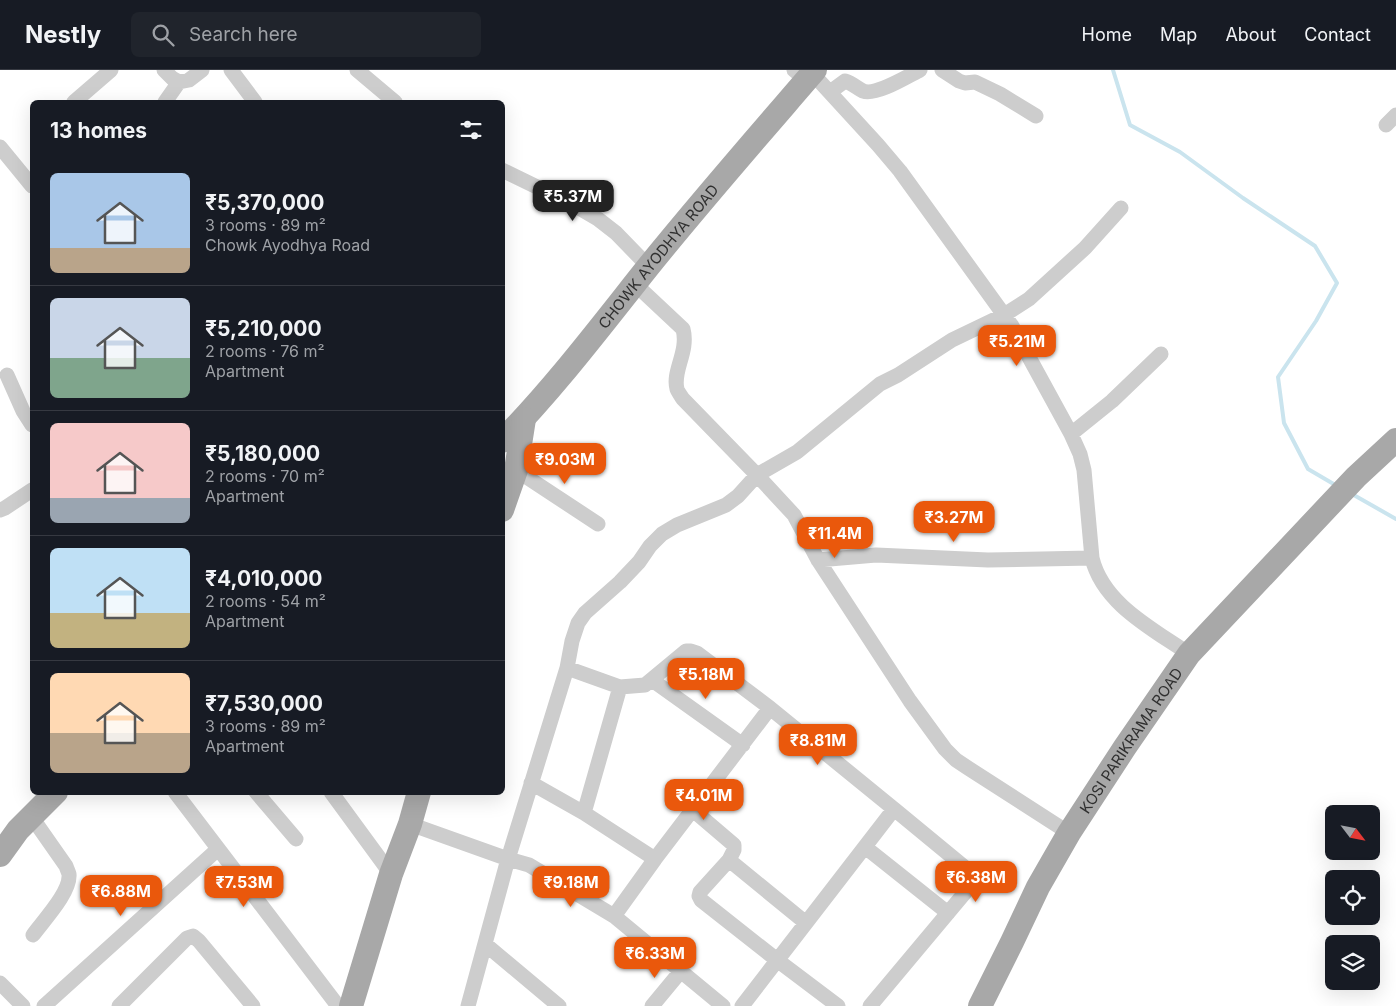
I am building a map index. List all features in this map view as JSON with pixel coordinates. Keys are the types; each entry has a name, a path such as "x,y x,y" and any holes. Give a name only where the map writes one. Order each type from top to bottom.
{"main road":[{"name":"CHOWK AYODHYA ROAD","path":"505,438 524,419 807,73"},
{"path":"505,501 516,470 524,419"},
{"name":"KOSI PARIKRAMA ROAD","path":"980,1006 1038,887 1069,833 1189,654 1356,477 1396,440"},
{"path":"0,854 30,816 53,795"},
{"path":"349,1005 418,795"}],"street":[{"path":"76,100 111,70"},
{"path":"164,70 179,82 189,80 202,70"},
{"path":"231,70 254,100"},
{"path":"357,70 393,100"},
{"path":"830,92 845,82 864,91 874,91 920,70"},
{"path":"942,70 959,81 965,83 975,82 1000,94 1036,116"},
{"path":"807,73 830,92 900,171 1012,326 1080,454 1084,470 1092,558 1095,569 1105,587 1116,600 1143,622 1189,654"},
{"path":"166,100 179,82"},
{"path":"2,152 30,184"},
{"path":"505,171 598,218 616,233 642,275 683,329 686,339 676,379 677,390 683,399 794,514 818,560 910,701 945,750 962,764 1069,833"},
{"path":"468,1006 508,859 578,623 585,613 620,582 662,534 677,525 726,505 738,496 757,474 797,452 880,384 898,375 952,340 1004,315 1029,299 1085,248 1121,208"},
{"path":"1071,434 1112,401 1161,354"},
{"path":"7,375 30,422"},
{"path":"516,470 598,524"},
{"path":"0,510 30,491"},
{"path":"818,560 876,555 988,560 1092,558"},
{"path":"566,668 620,687 645,685 686,651 697,653 770,708 968,870 972,877 968,889 870,1006"},
{"path":"652,680 743,745"},
{"path":"584,813 620,687"},
{"path":"614,916 770,708"},
{"path":"532,783 584,813 655,859"},
{"path":"176,795 218,849 349,1005"},
{"path":"259,795 296,839"},
{"path":"333,795 391,874"},
{"path":"342,807 345,795"},
{"path":"742,1006 894,809"},
{"path":"693,810 734,845 734,850 729,860 700,892 701,900 838,1006"},
{"path":"30,816 66,866 69,875 66,889 33,935"},
{"path":"410,824 529,865 614,916 723,1006"},
{"path":"865,847 948,913"},
{"path":"44,1006 218,849"},
{"path":"729,860 806,923"},
{"path":"119,1006 187,938 193,936 199,940 253,1006"},
{"path":"485,944 559,1006"},
{"path":"652,1006 681,971"},
{"path":"0,983 23,1006"}],"waterway":[{"path":"1113,70 1130,125 1180,152 1243,198 1315,246 1337,283 1316,321 1278,377 1284,423 1308,469 1337,486"},
{"path":"1352,494 1396,519"}]}
